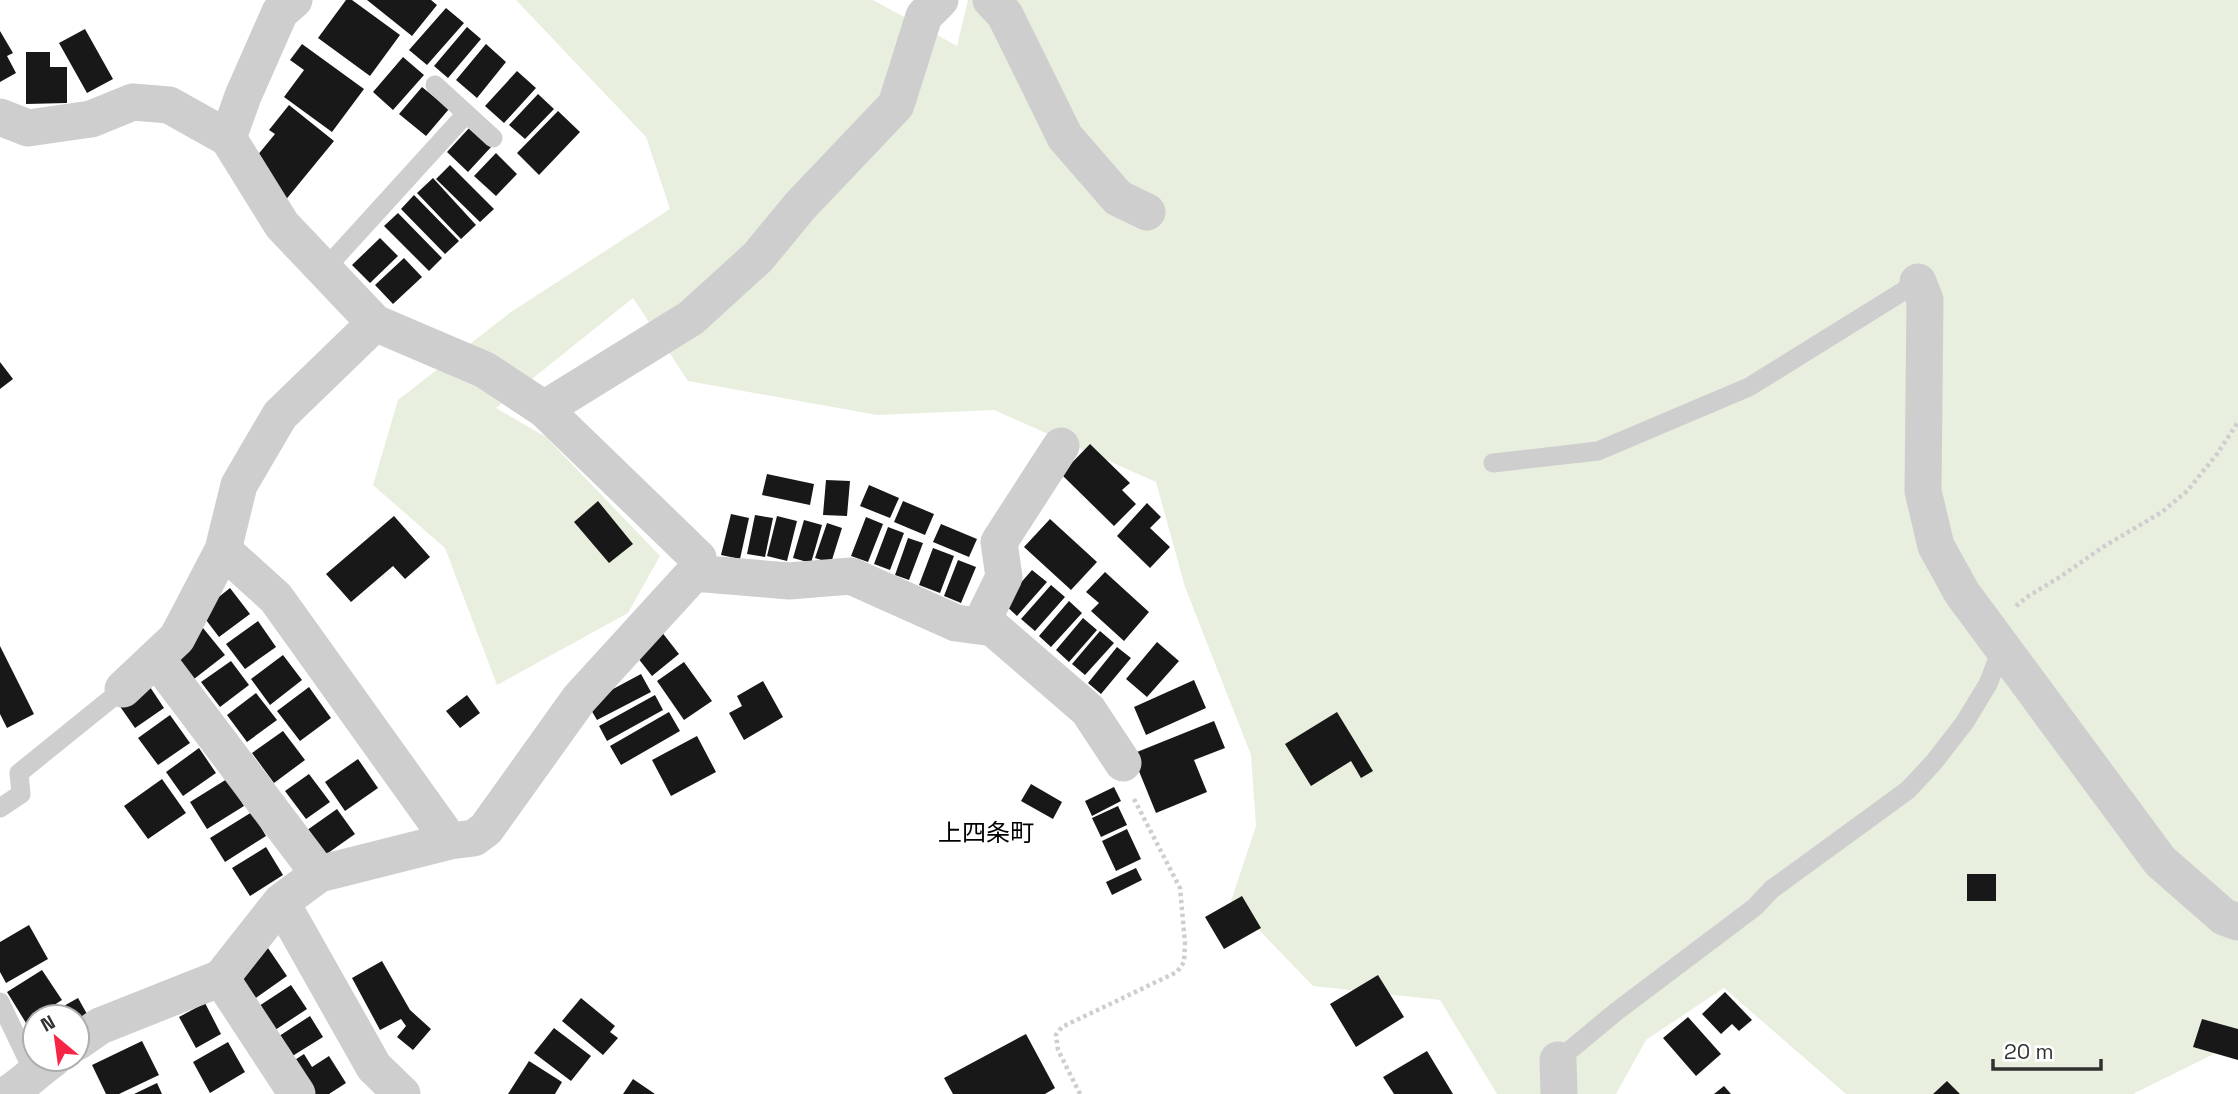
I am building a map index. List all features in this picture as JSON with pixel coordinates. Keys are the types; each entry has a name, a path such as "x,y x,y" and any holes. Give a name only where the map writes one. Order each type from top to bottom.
{"street":[{"path":"228,138 243,96 280,12 294,0"},
{"path":"544,409 691,318 758,257 800,206 896,105 924,16 940,0"},
{"path":"992,0 1005,15 1065,137 1118,198 1147,212"},
{"path":"0,117 28,128 91,119 132,102 169,105 228,138 282,225 375,323 485,370 544,409 698,558 694,573 579,699 486,829 474,838 450,841 318,874 281,902 221,978 100,1026 91,1032"},
{"path":"1917,282 1925,300 1923,491 1936,546 1962,593 2160,861 2224,917 2238,922"},
{"path":"122,689 177,638 223,550 239,485 280,415 375,323"},
{"path":"980,626 1004,577 999,542 1060,446"},
{"path":"223,550 276,598 450,841"},
{"path":"694,573 789,581 851,576 956,622 993,628 1088,710 1123,763"},
{"path":"156,658 318,874"},
{"path":"281,902 374,1067 402,1094"},
{"path":"221,978 297,1094"}],"lane":[{"path":"435,85 493,138"},
{"path":"324,270 466,114"},
{"path":"1493,463 1598,451 1649,430 1749,387 1917,282"},
{"path":"1559,1077 1617,1011 1755,907 1772,890 1908,790 1965,722 1988,684 2002,648"},
{"path":"0,808 21,794 19,774 122,689"},
{"path":"0,1002 32,1075"}],"path":[{"path":"2002,648 2003,617 2026,597 2162,512 2187,491 2217,454 2238,422"},
{"path":"1080,1094 1058,1050 1056,1035 1062,1027 1177,972 1184,962 1180,888 1124,779 1123,763"}],"green space":[{"path":"516,0 873,0 957,46 968,0 2238,0 2238,1042 2133,1094 1846,1094 1724,988 1646,1040 1616,1094 1497,1094 1440,1000 1313,986 1231,901 1256,826 1251,755 1185,587 1156,482 994,410 877,415 688,381 633,298 496,408 546,437 660,556 628,613 497,685 445,548 373,485 398,400 511,312 670,209 646,137"}],"building":[{"path":"346,0 352,0 400,35 370,76 318,38"},
{"path":"367,0 431,0 437,5 412,36"},
{"path":"446,8 464,23 427,65 409,50"},
{"path":"467,27 481,39 448,78 434,66"},
{"path":"85,29 113,79 87,93 59,43"},
{"path":"0,31 13,53 7,56 16,73 0,82"},
{"path":"302,44 364,89 332,132 284,97 304,70 290,60"},
{"path":"486,44 506,62 477,98 456,80"},
{"path":"26,52 50,52 50,67 67,67 67,103 26,104"},
{"path":"403,57 424,75 393,110 373,92"},
{"path":"517,71 536,88 504,123 485,106"},
{"path":"422,87 449,109 426,136 399,114"},
{"path":"538,94 554,109 525,139 509,125"},
{"path":"289,105 334,141 284,202 251,163 275,134 269,130"},
{"path":"558,111 580,132 539,175 517,153"},
{"path":"470,127 492,146 468,172 447,152"},
{"path":"496,153 517,174 496,196 474,176"},
{"path":"450,165 494,209 480,222 436,179"},
{"path":"433,178 476,225 461,239 417,193"},
{"path":"414,195 459,241 445,254 401,209"},
{"path":"398,213 442,258 429,271 384,226"},
{"path":"380,238 398,256 370,283 352,265"},
{"path":"404,258 422,277 393,304 375,285"},
{"path":"0,362 13,379 0,389"},
{"path":"1090,444 1130,483 1122,490 1136,504 1114,526 1061,474"},
{"path":"767,474 814,484 810,505 762,495"},
{"path":"826,480 850,481 847,516 823,515"},
{"path":"869,485 899,498 890,518 860,506"},
{"path":"598,501 633,544 609,563 574,522"},
{"path":"903,501 934,514 925,535 894,522"},
{"path":"1147,503 1161,517 1150,528 1170,547 1150,568 1117,536"},
{"path":"731,514 749,518 740,559 721,555"},
{"path":"755,515 773,518 765,557 747,554"},
{"path":"394,516 430,557 405,579 393,566 351,602 326,574"},
{"path":"777,516 797,521 787,561 767,556"},
{"path":"866,517 883,524 868,562 851,556"},
{"path":"1050,519 1097,562 1071,590 1024,547"},
{"path":"804,520 822,525 811,563 793,558"},
{"path":"827,523 842,528 831,563 815,558"},
{"path":"941,524 977,539 969,557 933,542"},
{"path":"888,527 904,533 890,570 874,564"},
{"path":"908,538 923,543 909,580 895,575"},
{"path":"933,548 954,556 940,593 919,585"},
{"path":"958,560 976,567 961,603 944,596"},
{"path":"1032,570 1047,582 1017,616 1003,603"},
{"path":"1105,572 1149,612 1124,641 1091,611 1099,603 1086,592"},
{"path":"1051,585 1065,597 1035,631 1021,619"},
{"path":"230,588 250,614 219,637 200,612"},
{"path":"1069,601 1082,613 1051,647 1039,636"},
{"path":"1083,618 1097,630 1069,662 1056,650"},
{"path":"258,621 276,647 245,669 226,644"},
{"path":"203,628 225,655 194,679 173,652"},
{"path":"661,631 679,654 652,676 634,653"},
{"path":"1100,631 1114,643 1085,675 1072,664"},
{"path":"1157,642 1179,661 1147,697 1126,679"},
{"path":"0,646 34,714 7,728 0,714"},
{"path":"1117,647 1131,658 1101,694 1088,683"},
{"path":"283,655 302,680 270,705 251,679"},
{"path":"231,661 249,685 220,707 201,682"},
{"path":"684,662 712,701 684,720 657,681"},
{"path":"641,674 651,692 597,720 587,703"},
{"path":"1194,680 1206,708 1146,735 1134,707"},
{"path":"763,681 783,717 744,740 729,713 742,706 737,696"},
{"path":"148,684 164,708 135,728 119,705"},
{"path":"309,687 331,718 300,741 277,711"},
{"path":"256,693 277,720 247,742 227,715"},
{"path":"467,695 480,713 460,728 446,711"},
{"path":"655,695 663,710 607,741 599,726"},
{"path":"669,712 680,731 621,765 610,746"},
{"path":"1337,712 1373,771 1361,778 1351,761 1311,786 1285,744"},
{"path":"170,715 190,743 158,765 138,738"},
{"path":"1214,721 1225,748 1194,760 1207,792 1156,813 1132,754"},
{"path":"283,731 305,760 274,783 252,753"},
{"path":"697,736 716,772 671,796 652,760"},
{"path":"199,748 216,773 183,796 166,772"},
{"path":"358,759 378,788 345,811 325,782"},
{"path":"309,774 330,802 306,819 285,791"},
{"path":"162,779 186,813 148,839 124,806"},
{"path":"227,779 244,806 207,829 190,802"},
{"path":"1031,784 1062,802 1053,819 1021,801"},
{"path":"1114,787 1121,801 1092,816 1085,801"},
{"path":"1118,806 1127,825 1101,837 1092,818"},
{"path":"337,809 355,834 321,858 303,833"},
{"path":"252,812 266,836 225,862 210,838"},
{"path":"1127,829 1141,859 1116,871 1102,841"},
{"path":"266,847 283,875 250,896 232,868"},
{"path":"1136,868 1142,880 1112,895 1106,882"},
{"path":"1967,874 1996,874 1996,901 1967,901"},
{"path":"1242,896 1261,928 1224,949 1205,917"},
{"path":"29,925 48,959 6,983 0,972 0,942"},
{"path":"268,948 287,976 250,1002 231,974"},
{"path":"382,961 410,1010 431,1029 413,1050 397,1037 406,1026 401,1019 380,1030 352,978"},
{"path":"42,970 62,1000 57,1003 21,1003 21,1015 7,992"},
{"path":"1378,975 1404,1017 1356,1047 1330,1004"},
{"path":"291,985 307,1009 269,1034 253,1010"},
{"path":"1725,992 1752,1020 1739,1031 1732,1024 1721,1034 1702,1014"},
{"path":"581,998 615,1026 610,1032 618,1038 603,1055 562,1021"},
{"path":"205,1003 221,1034 196,1048 179,1017"},
{"path":"310,1016 323,1037 286,1060 273,1040"},
{"path":"1688,1017 1721,1054 1696,1076 1663,1038"},
{"path":"2202,1019 2238,1029 2238,1060 2193,1047"},
{"path":"554,1028 591,1056 571,1081 534,1053"},
{"path":"1026,1034 1055,1088 1045,1094 953,1094 944,1078"},
{"path":"142,1041 159,1075 119,1094 106,1094 92,1065"},
{"path":"228,1042 245,1072 210,1093 193,1062"},
{"path":"1427,1051 1453,1094 1394,1094 1383,1077"},
{"path":"304,1054 312,1067 329,1056 346,1083 329,1094 305,1094 287,1065"},
{"path":"529,1061 562,1082 555,1094 508,1094"},
{"path":"633,1079 655,1094 623,1094"},
{"path":"1947,1081 1960,1094 1933,1094"},
{"path":"157,1083 162,1094 134,1094"},
{"path":"1724,1086 1731,1094 1714,1094"}],"district":[{"name":"上四条町","path":"986,832"}]}
